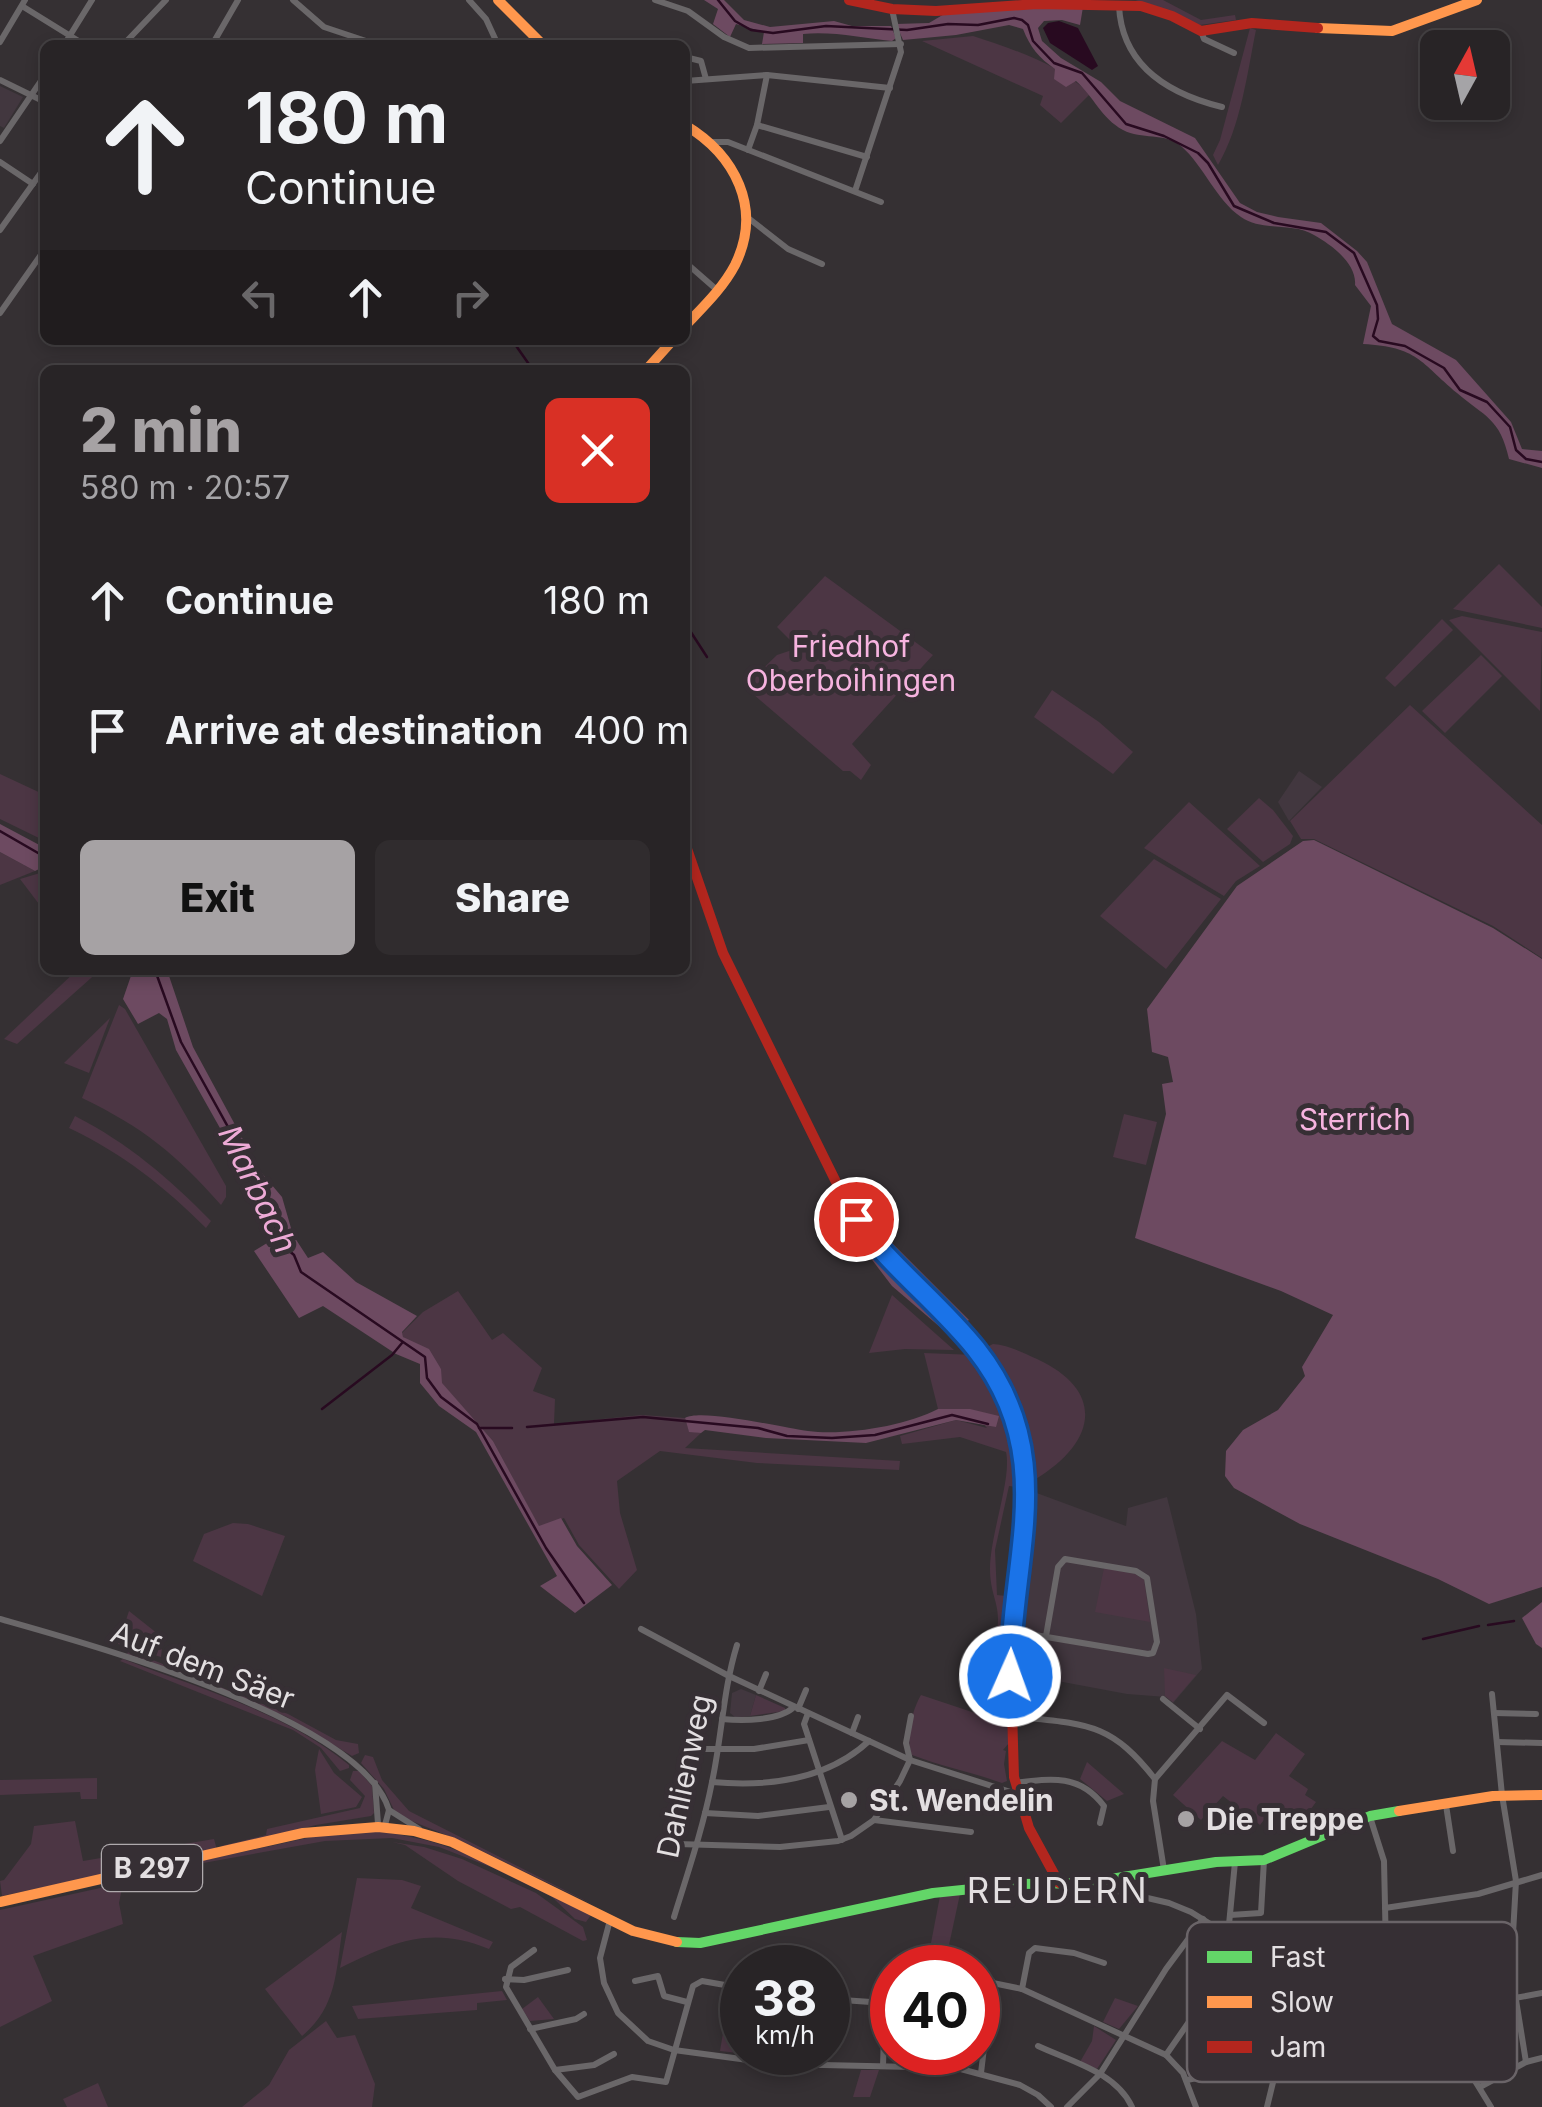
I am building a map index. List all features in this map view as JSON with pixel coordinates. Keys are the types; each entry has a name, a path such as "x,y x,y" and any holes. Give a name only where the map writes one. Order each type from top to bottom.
{"street":[{"path":"67,40 92,0"},
{"path":"128,40 166,0"},
{"path":"215,40 238,0"},
{"path":"293,0 324,27 363,40"},
{"path":"469,0 486,19 496,40"},
{"path":"498,0 538,40"},
{"path":"655,0 688,12 731,42 748,48 900,41"},
{"path":"849,0 893,13 937,6 1118,5 1157,10 1201,31 1252,23 1364,32 1392,30 1478,0"},
{"path":"0,42 24,3 77,40"},
{"path":"1118,5 1128,47 1146,71 1172,90 1222,106"},
{"path":"855,191 890,88 900,41 893,13"},
{"path":"1201,31 1204,38 1234,54"},
{"path":"690,58 701,61 706,79"},
{"path":"690,81 767,75 890,88"},
{"path":"748,150 767,75"},
{"path":"0,80 40,100"},
{"path":"0,141 40,83"},
{"path":"757,125 867,157"},
{"path":"690,128 713,142 737,172 747,217 745,240 737,261 690,320"},
{"path":"713,142 728,142 880,202"},
{"path":"0,162 33,184"},
{"path":"0,230 40,174"},
{"path":"747,217 788,249 822,264"},
{"path":"0,313 40,256"},
{"path":"690,266 717,290"},
{"path":"650,365 668,345"},
{"path":"690,857 723,953 846,1202 884,1254 966,1338 999,1384 1021,1444 1026,1515 1011,1630 1010,1699 1016,1788 1029,1828 1059,1883"},
{"path":"1011,1630 1148,1654 1156,1649 1156,1642 1147,1578 1136,1571 1065,1559 1058,1568 1046,1636"},
{"name":"Auf dem Säer","path":"0,1619 117,1653 282,1718 344,1754 374,1782 389,1810 424,1832"},
{"path":"641,1629 727,1675 910,1760 1016,1788 1053,1778 1076,1782 1103,1804 1105,1812 1100,1823"},
{"name":"Dahlienweg","path":"674,1917 705,1813 727,1675 736,1645"},
{"path":"759,1690 766,1674"},
{"path":"722,1720 789,1712 796,1708 806,1690"},
{"path":"1492,1694 1502,1796 1516,1881 1514,1922"},
{"path":"1164,1871 1153,1801 1156,1779 1227,1695 1264,1722"},
{"path":"1164,1698 1200,1729"},
{"path":"808,1714 804,1721 809,1740 842,1840"},
{"path":"1494,1714 1536,1714"},
{"path":"677,1844 780,1847 842,1840 874,1820 910,1760 906,1743 911,1716"},
{"path":"852,1733 858,1717"},
{"path":"1028,1718 1080,1722 1099,1729 1123,1743 1156,1779"},
{"path":"692,1749 767,1748 809,1740"},
{"path":"712,1782 756,1783 818,1773 851,1756 869,1741"},
{"path":"1497,1742 1542,1743"},
{"path":"374,1782 382,1825"},
{"name":"B 297","path":"0,1902 303,1832 348,1824 382,1825 424,1832 654,1938 708,1943 793,1920 918,1895 979,1887 1086,1883 1235,1860 1264,1860 1370,1816 1502,1796 1542,1796"},
{"path":"1446,1804 1452,1851"},
{"path":"705,1813 758,1816 829,1807"},
{"path":"382,1825 389,1810"},
{"path":"1370,1816 1384,1862 1385,1922"},
{"path":"874,1820 971,1832"},
{"path":"1229,1922 1235,1860"},
{"path":"1230,1915 1261,1913 1264,1860"},
{"path":"1385,1908 1478,1894 1542,1875"},
{"path":"1120,1878 1122,1894"},
{"path":"1086,1883 1169,1903 1207,1922"},
{"path":"610,1920 600,1958 609,1998 636,2032 674,2050 778,2064 870,2066"},
{"path":"1068,2107 1100,2074 1187,1941"},
{"path":"1022,1989 1029,1953 1035,1948 1074,1953 1104,1963"},
{"path":"534,1950 510,1967 505,1979 508,1994 574,2096 582,2097 632,2077 666,2082 693,1986 702,1981 720,1984"},
{"path":"505,1979 524,1980 568,1970"},
{"path":"635,1982 658,1976 664,1996 688,2002"},
{"path":"1000,1983 1022,1989 1166,2055 1187,2080"},
{"path":"1517,1998 1542,1992"},
{"path":"1517,2010 1526,2062"},
{"path":"530,2029 584,2014"},
{"path":"1166,2055 1187,2025"},
{"path":"1038,2046 1100,2074 1121,2090 1132,2107"},
{"path":"555,2070 594,2065 614,2054"},
{"path":"1517,2067 1542,2058"},
{"path":"988,2075 1020,2085 1052,2107"},
{"path":"1188,2082 1196,2107"},
{"path":"1267,2107 1272,2082"},
{"path":"1477,2082 1491,2107"},
{"path":"1480,2087 1489,2082"}],"shaded area":[{"path":"1059,21 1078,28 1098,66 1092,70 1050,43 1043,28"},
{"path":"0,86 23,97 4,128 0,126"},
{"path":"1299,771 1322,787 1289,821 1278,802"},
{"path":"1034,1492 1126,1526 1128,1508 1167,1497 1196,1614 1202,1669 1173,1703 1166,1697 1127,1694 1014,1673"},
{"path":"741,1689 756,1695 750,1716 736,1718 730,1713 732,1693"}],"green space":[{"path":"704,0 724,0 744,20 770,27 834,21 852,26 891,26 896,38 892,41 814,33 803,34 803,43 762,44 764,32 736,24 730,37 713,24 718,9"},
{"path":"1135,0 1163,0 1201,20 1235,15 1236,20 1200,25"},
{"path":"1083,7 1080,25 1044,21 1038,28 1042,41 1061,58 1101,82 1120,101 1195,138 1240,203 1257,212 1321,223 1357,251 1367,262 1392,324 1456,360 1511,422 1522,449 1542,451 1542,468 1509,459 1496,426 1417,358 1396,349 1363,344 1371,306 1355,285 1348,263 1335,250 1306,231 1259,224 1241,217 1224,202 1181,146 1167,139 1123,130 1109,120 1076,81 1066,87 1054,79 1055,69 1036,52 1023,29 1009,25 903,40 896,24 929,23 946,13 982,8"},
{"path":"1250,28 1256,30 1242,99 1218,165 1213,155"},
{"path":"973,36 1050,66 1090,94 1061,123 1040,105 1043,96 922,41"},
{"path":"1499,564 1542,607 1542,628 1453,609"},
{"name":"Friedhof Oberboihingen","path":"825,576 933,655 852,744 871,765 861,780 850,771 843,771 753,694 752,679 777,655 798,648 777,627"},
{"path":"1462,616 1542,632 1540,711 1449,620"},
{"path":"1442,619 1453,630 1395,687 1385,678"},
{"path":"1481,655 1502,676 1445,733 1422,711"},
{"path":"1052,690 1099,722 1133,752 1113,774 1034,717"},
{"path":"1410,705 1542,825 1542,958 1493,926 1314,839 1301,839 1290,821"},
{"path":"0,774 40,793 40,839 0,819"},
{"path":"1259,798 1293,836 1290,844 1263,862 1227,829"},
{"path":"1189,802 1260,866 1236,881 1224,896 1144,848"},
{"path":"0,824 40,845 40,868 35,871 0,852"},
{"name":"Sterrich","path":"1314,840 1493,928 1542,959 1542,1587 1489,1604 1438,1579 1300,1524 1234,1488 1225,1476 1226,1451 1243,1430 1278,1410 1305,1376 1302,1367 1333,1315 1281,1291 1135,1238 1166,1114 1162,1084 1173,1082 1168,1057 1152,1052 1147,1009 1237,886 1303,841"},
{"path":"0,852 35,871 0,885"},
{"path":"1154,859 1221,899 1166,969 1100,916"},
{"path":"40,873 40,905 20,879"},
{"path":"72,975 94,975 17,1044 4,1039"},
{"path":"131,975 169,975 193,1047 260,1171 282,1197 293,1235 308,1258 323,1252 356,1282 417,1316 402,1332 403,1337 429,1349 441,1369 442,1383 493,1441 539,1526 561,1518 577,1546 612,1585 575,1613 540,1586 557,1576 476,1432 439,1406 420,1383 420,1364 396,1354 323,1306 299,1318 254,1251 272,1240 274,1224 176,1050 167,1019 159,1013 138,1024 123,999"},
{"path":"119,1005 125,1009 226,1186 221,1205 158,1144 82,1098"},
{"path":"110,1018 89,1073 64,1063"},
{"path":"1124,1114 1157,1122 1146,1165 1113,1157"},
{"path":"75,1116 131,1150 164,1176 211,1221 206,1228 142,1172 69,1128"},
{"path":"884,1235 969,1320 963,1324 879,1237"},
{"path":"868,1246 951,1331 947,1333 892,1286 863,1248"},
{"path":"458,1291 492,1340 503,1333 542,1368 533,1391 555,1399 554,1424 642,1415 685,1418 689,1431 701,1433 685,1448 900,1461 899,1470 757,1463 660,1451 617,1481 620,1513 637,1570 619,1589 579,1545 564,1518 539,1527 493,1441 441,1383 441,1369 403,1337 402,1333 423,1312"},
{"path":"892,1295 954,1350 869,1353"},
{"path":"993,1344 1021,1352 1060,1372 1083,1402 1085,1418 1070,1451 1034,1480 1029,1444 1018,1411 985,1348"},
{"path":"924,1353 976,1355 1001,1396 1014,1431 1020,1519 1006,1638 995,1638 998,1618 990,1569 1006,1477 1006,1452 960,1437 902,1444 900,1436 956,1420 987,1428 970,1410 938,1409","holes":["1009,1486 1016,1487 1006,1596 997,1595 995,1550"]},
{"path":"938,1409 970,1409 999,1416 996,1427 956,1420 866,1443 689,1432 685,1418 708,1415 839,1432 892,1425"},
{"path":"233,1523 285,1536 262,1596 193,1561 204,1534"},
{"path":"1104,1568 1135,1574 1144,1580 1150,1622 1095,1612"},
{"path":"1542,1602 1542,1648 1522,1618"},
{"path":"129,1611 163,1638 161,1657 118,1644"},
{"path":"128,1650 288,1714 336,1740 358,1744 359,1753 352,1756 287,1717 127,1654"},
{"path":"120,1661 270,1716 324,1746 349,1768 340,1771 321,1748 293,1730"},
{"path":"1164,1668 1196,1675 1173,1702 1165,1696"},
{"path":"756,1695 785,1708 785,1711 750,1716"},
{"path":"921,1695 1008,1724 1009,1743 1003,1750 1007,1781 1002,1783 912,1755 910,1725"},
{"path":"1276,1733 1305,1754 1289,1776 1308,1789 1305,1795 1316,1802 1298,1827 1287,1820 1282,1826 1267,1816 1260,1825 1223,1796 1201,1820 1173,1795 1222,1741 1255,1760"},
{"path":"319,1749 334,1773 362,1797 356,1807 321,1814 315,1770"},
{"path":"365,1755 373,1757 382,1780 409,1811 596,1906 402,1817 361,1763"},
{"path":"1087,1762 1124,1794 1107,1801 1080,1779"},
{"path":"353,1771 359,1771 372,1786 371,1816 221,1846 266,1835 267,1829 360,1808 365,1796 350,1780"},
{"path":"97,1778 97,1799 81,1799 80,1792 0,1795 0,1780"},
{"path":"75,1821 83,1861 214,1839 217,1850 2,1896 0,1881 31,1844 34,1826"},
{"path":"344,1830 413,1837 473,1856 591,1915 586,1922 575,1919 552,1897 493,1868 439,1847 392,1838 325,1841 131,1876"},
{"path":"392,1842 424,1847 462,1859 536,1893 583,1927 587,1940 520,1907 511,1909 458,1881 405,1845"},
{"path":"357,1878 402,1880 421,1886 411,1908 493,1942 489,1949 449,1938 413,1940 340,1968"},
{"path":"123,1883 119,1903 123,1924 33,1956 52,2001 0,2027 0,1910"},
{"path":"960,1894 949,1945 931,1943 940,1896"},
{"path":"342,1932 328,2002 302,2036 265,1989"},
{"path":"502,1991 507,2000 477,2003 477,2010 358,2019 352,2006"},
{"path":"538,1997 554,2019 530,2021 522,2009"},
{"path":"1115,1998 1138,2006 1119,2029 1103,2022"},
{"path":"326,2021 337,2038 355,2035 375,2084 372,2107 242,2107 269,2085 289,2050"},
{"path":"1094,2026 1116,2040 1097,2069 1080,2062 1092,2041"},
{"path":"861,2070 877,2075 870,2097 853,2097"},
{"path":"98,2083 108,2107 67,2107 63,2099"}],"waterway":[{"path":"718,0 735,21 751,30 773,33 826,26 907,30 1022,20 1033,41 1054,63 1082,73 1126,124 1164,136 1198,153 1234,206 1274,223 1326,232 1354,253 1377,305 1373,336 1405,346 1444,368 1460,390 1487,402 1510,427 1516,450 1526,459 1542,462"},
{"path":"516,345 530,365"},
{"path":"690,631 707,657"},
{"name":"Marbach","path":"0,831 40,854"},
{"name":"Marbach","path":"157,975 181,1042 270,1203 278,1241 294,1255 301,1272 425,1357 427,1378 441,1397 477,1424 546,1548 584,1603"},
{"path":"322,1409 402,1343"},
{"path":"527,1427 643,1417 832,1438 875,1435 952,1415 988,1424"},
{"path":"479,1428 512,1428"},
{"path":"1488,1625 1514,1621"},
{"path":"1423,1639 1479,1626"}],"traffic: fast":[{"path":"677,1942 700,1943 933,1893 1020,1884 1086,1883 1216,1862 1264,1860 1370,1816 1399,1811"}],"traffic: slow":[{"path":"498,0 538,40"},
{"path":"1318,28 1392,31 1477,0"},
{"path":"690,128 730,167 745,204 746,223 735,265 690,321"},
{"path":"650,365 668,345"},
{"path":"840,1190 876,1244 981,1360 1011,1410 1026,1468 1019,1569"},
{"path":"1399,1811 1493,1796 1542,1795"},
{"path":"0,1902 303,1833 378,1827 414,1831 452,1842 633,1931 677,1942"}],"traffic: jam":[{"path":"849,0 892,9 936,11 1037,4 1141,6 1201,31 1252,23 1318,28"},
{"path":"690,857 723,953 840,1190"},
{"path":"1019,1569 1010,1642 1014,1777 1029,1828 1059,1883"}],"place":[{"name":"St. Wendelin","path":"849,1800"},
{"name":"Die Treppe","path":"1186,1819"}],"district":[{"name":"REUDERN","path":"1058,1890"}],"route":[{"path":"856,1219 900,1273 976,1349 1012,1413 1024,1461 1027,1499 1011,1630 1010,1676"}]}
